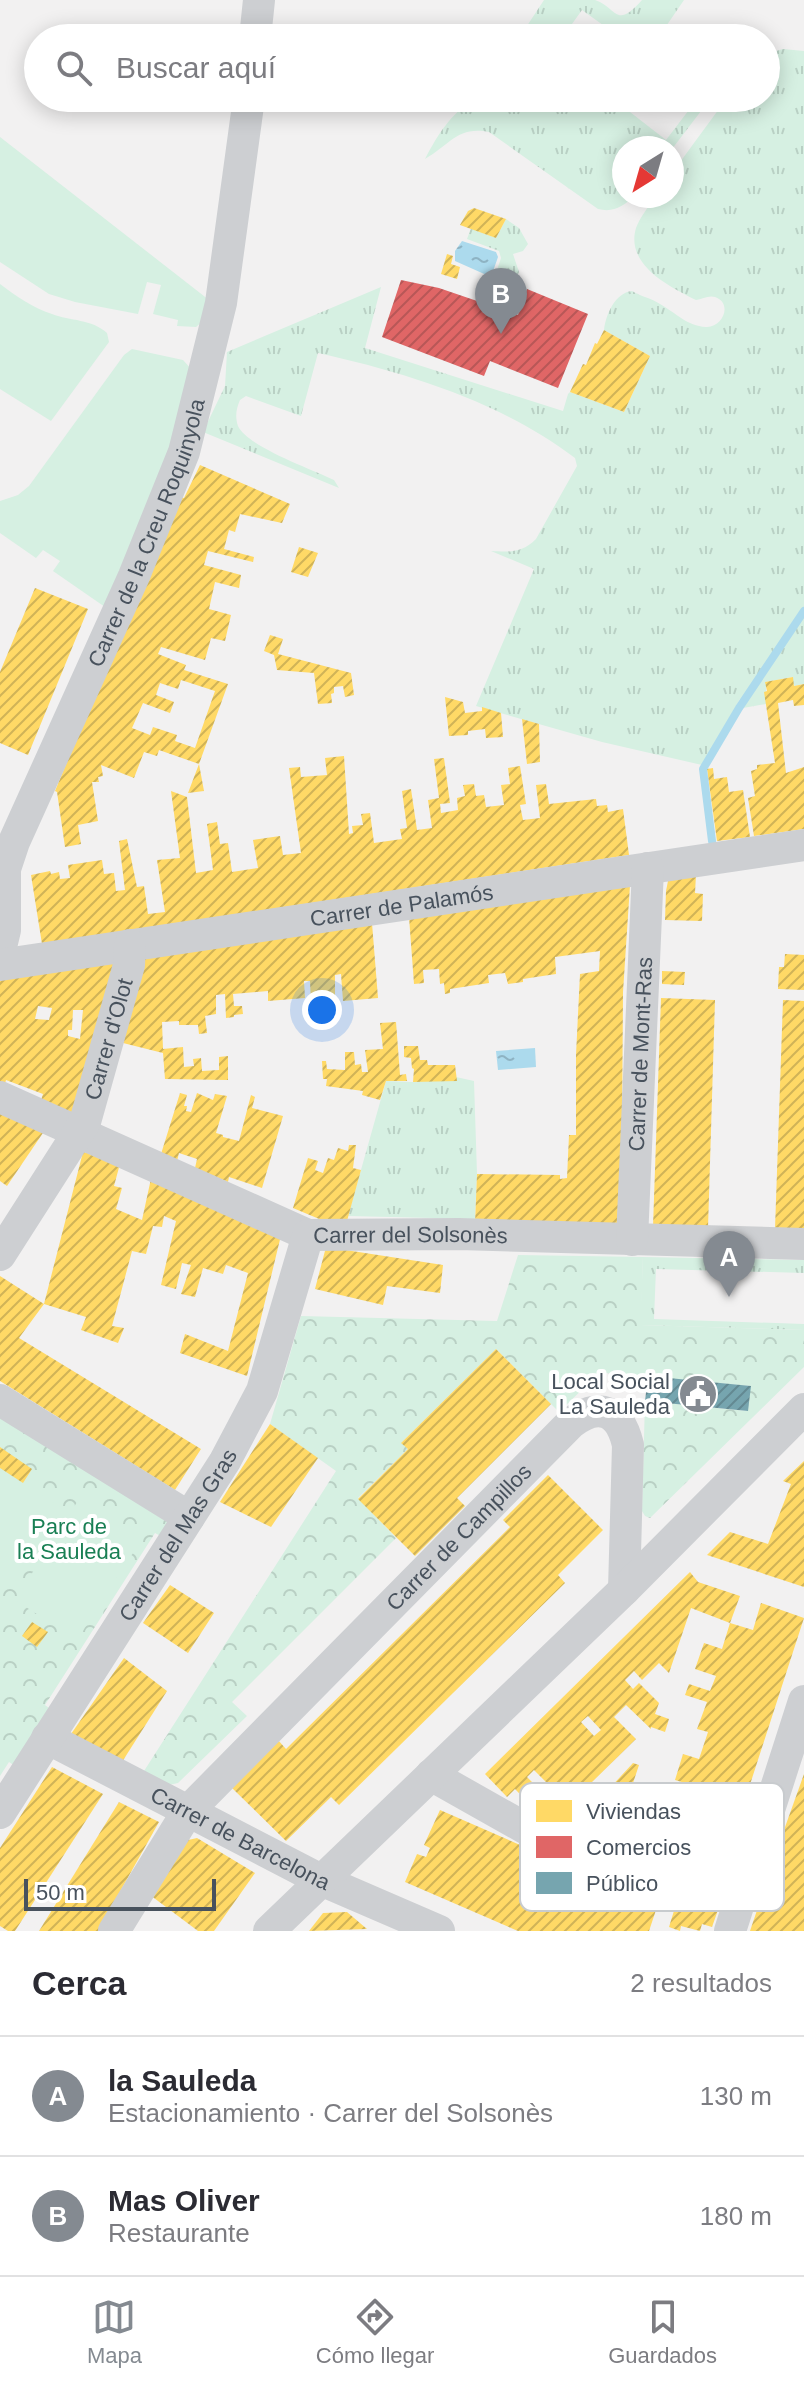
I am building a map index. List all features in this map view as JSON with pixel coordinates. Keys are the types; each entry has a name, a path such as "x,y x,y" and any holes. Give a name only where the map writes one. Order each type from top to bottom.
{"street":[{"path":"256,24 259,0"},
{"name":"Carrer de la Creu Roquinyola","path":"0,951 5,930 2,879 14,842 134,576 184,452 221,303 247,112"},
{"name":"Carrer de Palamós","path":"0,965 804,845"},
{"name":"Carrer de Mont-Ras","path":"632,1240 648,868"},
{"name":"Carrer d'Olot","path":"0,1255 85,1122 129,965 130,945"},
{"name":"Carrer del Solsonès","path":"0,1097 308,1235 459,1234 804,1244"},
{"name":"Carrer del Mas Gras","path":"0,1813 225,1461 262,1391 308,1235"},
{"path":"0,1400 189,1517"},
{"path":"269,1931 624,1590 804,1409"},
{"name":"Carrer de Campillos","path":"188,1811 571,1423 591,1411 603,1411 616,1417 625,1430 628,1445 624,1590"},
{"path":"778,1783 804,1701"},
{"name":"Carrer de Barcelona","path":"47,1738 321,1880 439,1931"},
{"path":"431,1775 520,1825"},
{"path":"114,1931 188,1811"},
{"path":"730,1931 736,1911"}],"green space":[{"path":"544,0 595,0 621,15 642,0 684,0 668,24 602,24 582,10 572,24 528,24"},
{"path":"780,50 804,51 804,684 794,686 792,677 766,682 766,704 743,708 740,699 702,765 602,742 476,706 534,569 491,551 515,551 536,539 577,466 575,458 546,438 485,405 419,380 318,353 301,416 246,396 240,400 236,419 244,434 254,442 334,480 339,488 203,432 225,386 227,352 381,287 365,348 563,411 570,392 624,412 650,356 604,330 609,311 616,300 632,291 657,302 687,322 706,327 717,324 725,309 724,304 715,297 696,300 652,273 637,253 634,241 638,224 648,208 684,208 684,157 717,112 780,112"},
{"path":"457,112 630,112 661,136 612,136 612,208 617,208 609,210 598,209 489,132 461,134 425,159"},
{"path":"687,112 700,112 682,136 669,136"},
{"path":"0,137 209,300 203,321 196,327 177,326 178,320 153,314 161,285 147,282 138,314 49,294 0,262"},
{"path":"506,219 519,228 528,244 523,251 513,254 519,272 517,276 497,270 501,258 499,251 467,239 471,228 496,238"},
{"path":"0,284 38,308 95,325 107,333 109,342 51,421 0,389"},
{"path":"132,349 183,360 192,370 172,443 105,607 53,571 60,561 43,550 36,558 0,533 0,501 18,495 29,486 124,355"},
{"path":"456,1077 474,1081 475,1219 348,1216 386,1081 413,1082"},
{"path":"518,1255 643,1257 641,1325 804,1330 804,1367 650,1518 642,1511 645,1401 747,1411 750,1386 606,1373 593,1379 559,1412 496,1349 402,1442 408,1449 358,1498 396,1538 232,1702 247,1716 178,1783 169,1785 144,1771 336,1471 270,1424 301,1316 497,1321"},
{"path":"643,1257 804,1260 804,1273 656,1269 654,1319 804,1324 804,1330 640,1325"},
{"name":"Parc de la Sauleda","path":"0,1416 169,1523 164,1538 155,1533 45,1705 53,1711 15,1766 9,1762 0,1776"},
{"path":"0,1468 62,1508 14,1583 0,1574"},
{"path":"79,1499 142,1539 77,1640 15,1600"}],"water":[{"path":"462,241 496,252 498,257 491,277 455,261 455,251"},
{"path":"535,1048 536,1067 498,1070 496,1051"}],"building: Viviendas":[{"path":"474,208 506,219 496,238 460,225 468,211"},
{"path":"447,254 453,256 451,264 460,267 457,279 441,274"},
{"path":"604,330 650,356 624,412 570,392"},
{"path":"200,465 290,504 282,523 240,514 235,532 229,530 224,549 254,557 253,562 208,551 204,565 241,575 239,588 215,582 209,609 231,615 225,641 211,638 205,660 161,647 158,654 186,665 184,670 228,684 199,764 159,750 157,756 144,752 134,778 101,765 103,776 98,777 99,782 92,782 98,821 78,825 81,844 65,847 55,791 176,496 184,498","holes":["181,680 215,691 195,748 175,741 177,735 153,727 150,735 132,728 143,703 170,713 174,702 156,695 160,683 178,689"]},
{"path":"299,547 318,553 308,577 291,572"},
{"path":"35,588 88,609 28,755 0,743 0,672"},
{"path":"270,635 283,639 278,654 351,673 354,695 345,697 343,686 334,687 332,703 318,704 314,673 277,670 274,655 264,651"},
{"path":"793,677 794,686 804,684 804,705 794,706 793,700 778,703 786,773 804,767 804,829 754,836 748,798 755,796 751,771 757,769 757,765 775,763 765,682"},
{"path":"445,697 463,702 465,713 482,711 482,707 501,713 503,737 486,738 485,729 468,731 468,735 449,736"},
{"path":"522,719 539,724 540,762 527,764"},
{"path":"344,756 349,834 353,833 352,826 363,825 361,814 370,813 374,843 402,839 400,829 407,828 402,791 411,789 417,830 432,828 428,800 439,798 434,759 444,758 450,803 440,804 441,813 458,810 457,798 465,796 463,785 474,784 476,796 484,795 486,807 504,805 501,785 510,784 508,768 520,766 526,804 520,805 523,820 540,818 536,785 546,784 549,804 596,799 597,806 607,805 608,812 623,809 629,855 42,944 31,875 50,871 51,874 59,872 60,879 70,878 68,865 102,860 104,874 114,873 116,891 125,890 119,841 127,839 137,887 144,886 148,914 165,912 157,860 180,858 171,791 187,797 196,873 213,870 207,824 217,822 220,844 228,843 232,872 258,868 253,840 280,836 283,855 301,853 289,768 300,767 301,777 327,775 325,758"},
{"path":"199,764 204,791 188,793"},
{"path":"713,768 714,779 727,777 729,792 743,790 750,837 717,841 707,769"},
{"path":"696,875 695,893 703,894 702,921 665,920 668,881"},
{"path":"630,885 623,992 622,1135 617,1226 475,1224 477,1174 560,1175 560,1179 567,1178 569,1135 576,1135 580,974 599,971 600,951 555,957 556,974 508,984 505,973 488,975 489,983 450,989 450,993 445,994 444,983 440,984 439,969 423,970 424,983 414,984 409,917"},
{"path":"372,923 378,998 343,1001 341,974 335,975 335,1002 311,1004 310,981 304,981 305,998 268,1001 268,991 233,994 234,1006 242,1006 243,1014 234,1017 226,1018 225,994 216,995 216,1014 205,1016 207,1033 199,1034 198,1025 179,1025 179,1021 162,1022 163,1049 183,1047 184,1067 194,1066 193,1059 201,1058 202,1071 219,1070 219,1057 228,1056 228,1080 165,1079 163,1053 119,1042 142,957"},
{"path":"785,954 804,955 804,990 778,989 779,967 784,967"},
{"path":"119,961 75,1117 40,1103 43,1094 6,1080 4,1087 0,1086 0,979","holes":["38,1006 52,1008 49,1020 35,1019","73,1010 83,1010 80,1039 68,1036 68,1030 72,1030"]},
{"path":"662,971 685,972 684,985 662,984"},
{"path":"661,998 715,1000 708,1228 653,1227"},
{"path":"783,1000 804,1001 804,1230 775,1229"},
{"path":"396,1022 400,1075 406,1074 407,1081 386,1081 380,1100 362,1095 363,1091 326,1086 322,1061 326,1061 327,1069 345,1070 345,1052 354,1052 355,1065 361,1064 362,1072 368,1072 365,1050 383,1049 380,1023"},
{"path":"404,1046 418,1046 420,1060 427,1060 428,1065 455,1065 457,1081 413,1082 414,1069 411,1058 404,1057"},
{"path":"180,1093 187,1095 184,1106 187,1106 186,1111 191,1112 197,1093 213,1100 215,1094 227,1096 216,1133 239,1141 251,1095 255,1097 252,1108 283,1116 262,1188 229,1177 228,1182 195,1168 197,1159 179,1153 177,1161 161,1154"},
{"path":"0,1109 47,1127 7,1186 0,1181"},
{"path":"349,1145 356,1145 353,1168 361,1170 347,1221 324,1221 293,1208 308,1158 318,1161 315,1170 323,1173 328,1158 334,1160 338,1148 348,1151"},
{"path":"83,1152 121,1160 114,1186 122,1188 116,1209 142,1220 152,1174 283,1227 247,1376 180,1353 185,1334 228,1351 248,1273 226,1265 223,1274 203,1268 195,1297 181,1294 191,1265 182,1263 176,1289 161,1285 176,1221 164,1216 162,1227 153,1226 146,1254 132,1251 112,1326 124,1328 118,1343 81,1330 86,1317 44,1304"},
{"path":"326,1247 443,1265 440,1293 387,1286 383,1305 315,1289"},
{"path":"0,1276 44,1304 19,1338 201,1449 175,1490 0,1381"},
{"path":"496,1349 551,1404 457,1498 465,1506 415,1556 358,1499 408,1449 401,1443"},
{"path":"270,1424 318,1458 271,1527 220,1502"},
{"path":"0,1447 32,1469 23,1483 0,1468"},
{"path":"804,1461 804,1587 707,1555 730,1532 768,1544 791,1484 783,1481"},
{"path":"548,1475 603,1530 558,1575 565,1583 339,1805 331,1797 286,1841 231,1787 278,1740 286,1749 510,1527 503,1520"},
{"path":"690,1572 698,1582 740,1596 730,1623 691,1608 669,1673 659,1663 642,1680 634,1671 625,1680 633,1689 639,1683 659,1703 655,1714 669,1719 665,1732 651,1729 626,1705 614,1717 636,1739 591,1783 547,1783 534,1770 527,1777 533,1783 520,1783 520,1794 515,1789 507,1797 485,1774","holes":["588,1716 601,1730 594,1736 581,1722"]},
{"path":"170,1585 214,1613 188,1653 143,1623"},
{"path":"761,1603 804,1618 750,1783 685,1783 675,1780 683,1754 699,1759 708,1732 697,1729 707,1702 685,1695 689,1684 710,1691 716,1676 695,1669 704,1643 722,1649 730,1623 753,1630"},
{"path":"32,1622 48,1632 37,1647 22,1636"},
{"path":"124,1658 167,1691 122,1762 71,1734"},
{"path":"633,1763 639,1765 633,1783 615,1783"},
{"path":"52,1767 103,1794 15,1931 8,1931 0,1926 0,1848"},
{"path":"804,1774 804,1931 750,1931 757,1911 784,1911 784,1830"},
{"path":"119,1802 159,1822 98,1931 39,1931"},
{"path":"440,1810 520,1845 520,1911 656,1911 649,1931 518,1931 405,1882 417,1854 426,1857 430,1848 424,1845"},
{"path":"197,1838 255,1873 214,1931 198,1931 150,1895 184,1841"},
{"path":"674,1911 718,1911 712,1927 702,1924 700,1931 681,1926 680,1931 669,1927"},
{"path":"347,1912 367,1929 309,1931 323,1913"}],"building: Comercios":[{"path":"401,280 439,288 518,315 527,289 588,314 558,388 490,361 484,376 382,337"}],"building: Público":[{"name":"Local Social La Sauleda","path":"648,1376 751,1386 748,1411 645,1401"}],"waterway":[{"path":"712,841 703,769 739,708 804,611"}],"place":[{"name":"Mas Oliver","path":"501,334"},
{"name":"la Sauleda","path":"729,1297"},
{"name":"Local Social La Sauleda","path":"698,1394"}]}
